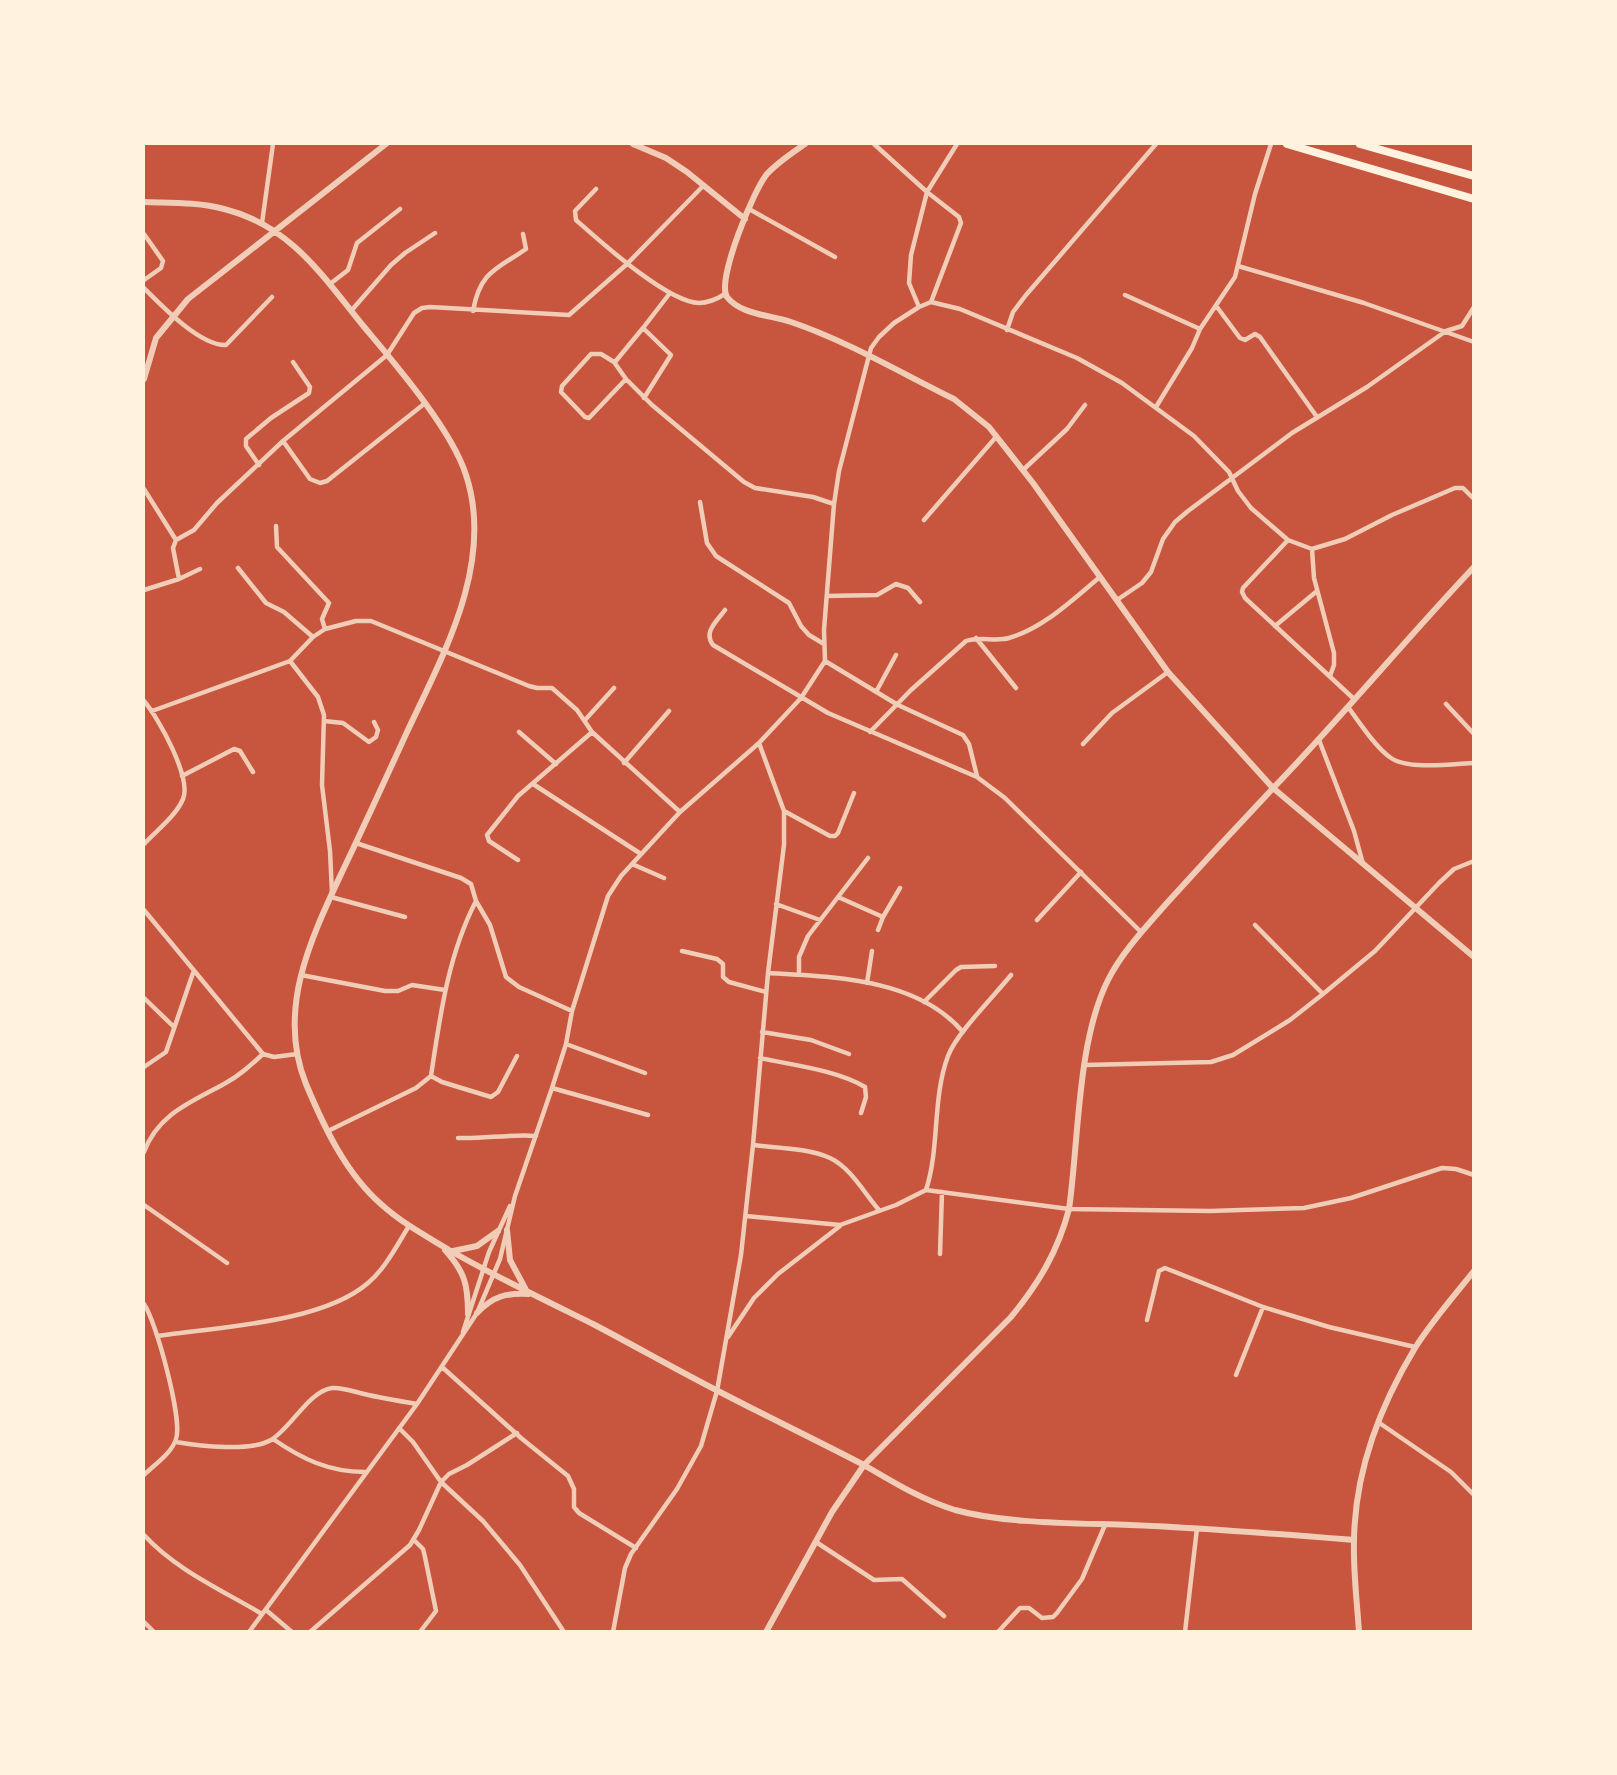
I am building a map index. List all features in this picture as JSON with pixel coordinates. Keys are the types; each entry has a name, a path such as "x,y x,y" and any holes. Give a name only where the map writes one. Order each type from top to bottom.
{"main road":[{"path":"1287,144 1474,199"},
{"path":"1360,144 1474,176"}],"street":[{"path":"262,223 273,144"},
{"path":"144,379 156,338 188,299 386,144"},
{"path":"633,144 666,158 745,219"},
{"path":"804,144 766,175 745,219 723,284 725,294 748,310 791,322 869,357 954,399 972,412 1023,470 1168,672 1273,788 1474,957"},
{"path":"874,144 959,217 961,223 931,302"},
{"path":"919,307 908,283 908,273 927,192 957,144"},
{"path":"1007,330 1013,312 1026,295 1156,144"},
{"path":"1156,407 1192,348 1200,329 1235,277 1255,194 1271,144"},
{"path":"178,579 173,548 176,540 194,530 217,503 283,441 387,355 414,313 422,308 569,314 627,264 704,185"},
{"path":"596,189 575,211 576,220 627,264 685,300 707,302 725,294"},
{"path":"144,202 200,204 225,209 277,230 302,252 387,355 451,443 466,474 473,506 473,558 445,652 331,896 300,974 295,1005 297,1054 305,1082 328,1131 357,1180 380,1204 409,1226 484,1270 864,1465 905,1489 956,1510 1024,1520 1197,1528 1354,1540"},
{"path":"329,285 348,270 357,243 400,209"},
{"path":"749,209 835,257"},
{"path":"351,311 391,265 435,233"},
{"path":"144,234 163,261 161,268 144,280"},
{"path":"472,311 475,295 487,274 499,264 527,249 523,234"},
{"path":"1238,266 1364,303 1474,342"},
{"path":"144,288 172,317 211,342 226,345 272,297"},
{"path":"614,362 670,293"},
{"path":"1125,295 1200,329"},
{"path":"249,1632 417,1404 477,1313 494,1275 516,1196 566,1044 572,1011 608,896 632,864 680,812 759,743 801,698 825,661 827,596 839,471 871,348 878,337 919,307 931,302 948,304 1077,358 1122,383 1194,436 1220,461 1251,508 1288,540 1312,549 1345,539 1455,488 1463,488 1474,499"},
{"path":"1217,307 1240,338 1245,340 1255,334 1260,337 1317,417"},
{"path":"1116,600 1142,583 1151,572 1163,539 1175,522 1317,417 1367,387 1446,331 1462,326 1474,307"},
{"path":"643,327 671,355 644,398"},
{"path":"626,380 589,418 561,392 562,386 591,354 601,354 614,362 626,380 644,398 744,482 755,488 813,496 834,504"},
{"path":"259,465 246,446 246,439 271,418 309,393 310,387 293,362"},
{"path":"283,441 310,479 320,483 327,481 424,404"},
{"path":"1023,470 1067,429 1085,405"},
{"path":"924,520 996,437"},
{"path":"144,489 176,540"},
{"path":"700,502 708,543 716,556 789,603 801,626 809,635 824,644"},
{"path":"276,526 277,547 329,603 321,619 325,629"},
{"path":"1288,540 1242,590 1245,598 1354,699"},
{"path":"1312,549 1317,591 1334,653 1330,676"},
{"path":"766,1632 832,1512 864,1465 1011,1317 1048,1268 1062,1237 1069,1209 1091,1030 1109,979 1141,932 1474,567"},
{"path":"238,568 266,603 284,612 313,637"},
{"path":"144,590 200,569"},
{"path":"870,732 966,641 975,638 1007,639 1030,629 1100,577"},
{"path":"827,596 877,595 896,584 908,588 920,602"},
{"path":"1275,626 1317,591"},
{"path":"725,610 708,633 708,639 713,645 801,698 870,732 977,777 1005,798 1141,932"},
{"path":"152,711 290,661 313,637 325,629 356,621 371,621 529,686 552,688 577,710 592,732 680,812"},
{"path":"975,638 1016,688"},
{"path":"876,692 895,654"},
{"path":"290,661 318,697 324,721 322,785 330,851 331,896"},
{"path":"825,661 898,705 963,735 969,744 977,777"},
{"path":"1083,744 1112,713 1168,672"},
{"path":"585,720 614,688"},
{"path":"144,701 164,730 185,787 185,797 181,803 144,844"},
{"path":"1446,704 1474,734"},
{"path":"1348,707 1386,754 1396,761 1418,764 1474,763"},
{"path":"624,762 669,711"},
{"path":"324,721 343,723 369,742 376,737 374,722"},
{"path":"519,732 555,764"},
{"path":"518,860 489,841 487,835 518,796 592,732"},
{"path":"1319,740 1354,831 1363,865"},
{"path":"613,1632 625,1568 677,1489 701,1446 717,1391 726,1340 746,1216 766,992 784,845 784,811 759,743"},
{"path":"182,776 234,749 240,751 253,772"},
{"path":"533,783 641,854"},
{"path":"784,811 830,836 835,836 854,793"},
{"path":"356,843 461,878 471,884 476,901 490,925 502,969 511,982 572,1011"},
{"path":"799,975 799,957 808,936 868,858"},
{"path":"1085,1065 1211,1062 1233,1055 1261,1039 1323,994 1375,951 1454,869 1474,861"},
{"path":"632,864 664,878"},
{"path":"1037,920 1081,872"},
{"path":"878,930 900,888"},
{"path":"331,896 405,917"},
{"path":"838,897 883,917"},
{"path":"328,1131 416,1088 432,1076 445,990 466,920 476,901"},
{"path":"776,904 820,920"},
{"path":"144,911 263,1054 274,1057 297,1054"},
{"path":"1255,925 1323,994"},
{"path":"682,951 718,959 723,964 723,977 729,982 766,992"},
{"path":"867,983 872,951"},
{"path":"924,1002 961,967 995,966"},
{"path":"144,1067 166,1052 193,972"},
{"path":"768,973 885,986 944,1013 963,1032"},
{"path":"300,974 385,991 398,991 412,985 445,990"},
{"path":"926,1190 948,1054 963,1032 1012,975"},
{"path":"144,998 173,1027"},
{"path":"762,1032 811,1040 849,1054"},
{"path":"566,1044 645,1073"},
{"path":"144,1152 148,1140 159,1124 173,1112 225,1083 263,1054"},
{"path":"432,1076 479,1095 495,1096 517,1056"},
{"path":"760,1058 859,1083 865,1087 866,1097 861,1113"},
{"path":"552,1088 648,1115"},
{"path":"458,1138 479,1139 511,1134 536,1136"},
{"path":"753,1145 832,1158 847,1170 879,1210"},
{"path":"726,1340 754,1298 778,1274 840,1225 896,1205 926,1190 1069,1209 1233,1211 1304,1208 1362,1194 1442,1168 1474,1175"},
{"path":"940,1254 942,1192"},
{"path":"462,1338 498,1231 516,1196"},
{"path":"144,1205 227,1263"},
{"path":"746,1216 840,1225"},
{"path":"158,1336 312,1311 348,1298 370,1281 409,1226"},
{"path":"507,1230 510,1260 529,1293"},
{"path":"451,1251 477,1246 498,1231"},
{"path":"439,1244 456,1262 467,1282 468,1314"},
{"path":"1147,1320 1158,1271 1165,1268 1263,1307 1329,1327 1415,1347"},
{"path":"1359,1632 1354,1540 1359,1492 1377,1422 1415,1347 1474,1272"},
{"path":"477,1313 486,1303 498,1296 529,1293"},
{"path":"144,1304 158,1336 173,1398 177,1434 176,1441 144,1475"},
{"path":"1236,1375 1263,1307"},
{"path":"442,1367 568,1476 574,1489 574,1507 579,1513 636,1548"},
{"path":"176,1441 253,1445 273,1439 322,1392 329,1389 343,1389 417,1404"},
{"path":"1377,1422 1451,1472 1474,1495"},
{"path":"399,1428 441,1482 484,1521 520,1565 564,1632"},
{"path":"310,1632 414,1540 441,1482 449,1474 517,1433"},
{"path":"273,1439 292,1452 327,1468 366,1472"},
{"path":"998,1632 1020,1608 1029,1608 1042,1618 1053,1617 1082,1579 1105,1525"},
{"path":"1185,1632 1197,1528"},
{"path":"144,1535 156,1548 185,1569 264,1612 292,1632"},
{"path":"414,1540 423,1549 436,1611 420,1632"},
{"path":"815,1542 874,1580 902,1579 944,1616"},
{"path":"144,1622 154,1632"}]}
